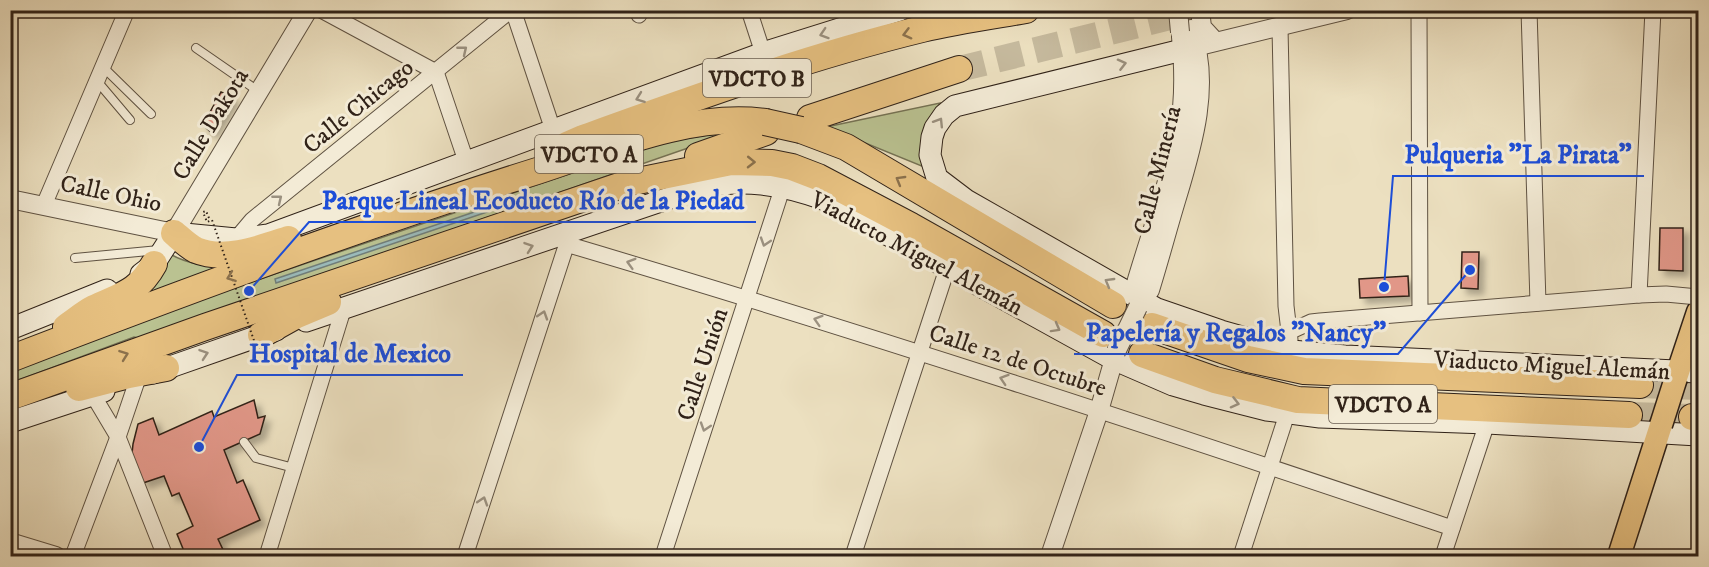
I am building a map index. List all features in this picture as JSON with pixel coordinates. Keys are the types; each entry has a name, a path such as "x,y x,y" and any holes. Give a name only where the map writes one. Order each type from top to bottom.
{"highway":[{"name":"VDCTO B","path":"502,182 531,163 583,138 712,92 923,29 1026,10"},
{"name":"VDCTO B","path":"805,124 959,69"},
{"name":"Viaducto Miguel Alemán","path":"10,359 189,292 502,182 677,127 731,119 766,127 805,124 988,232 1136,310 1248,359 1304,371 1640,385"},
{"name":"VDCTO B","path":"628,183 766,127"},
{"name":"Viaducto Miguel Alemán","path":"10,399 205,327 628,183 731,162 772,163 792,167 844,189 1111,348"},
{"path":"938,202 971,203 988,232"},
{"path":"40,348 84,314 135,289 145,279 164,249 190,246 204,252 226,254 242,252 369,213 396,208 424,208"},
{"path":"260,344 310,309 502,241 524,230 557,208"},
{"name":"Viaducto Miguel Alemán","path":"1142,354 1215,380 1298,400 1629,415"},
{"path":"10,399 46,396 166,368"}],"main road":[{"path":"236,239 268,235 862,16 900,10"},
{"name":"Viaducto Miguel Alemán","path":"1192,32 962,103 949,110 939,121 932,137 932,164 937,178 971,203 1136,310 1173,316 1221,332 1291,341 1316,354 1684,373"},
{"name":"Viaducto Miguel Alemán","path":"10,422 166,368 260,344 344,310 568,239 705,187 725,183 754,182 783,186 823,199 947,269 1111,348 1173,385 1240,404 1287,414 1320,417 1660,429 1696,423"},
{"name":"Calle Ohio","path":"164,249 236,239"},
{"path":"10,328 125,283 164,249"},
{"path":"1619,556 1660,429 1684,373 1698,312"}],"street":[{"path":"44,205 127,10"},
{"name":"Calle Dakota","path":"164,249 308,10"},
{"path":"321,10 436,72 466,161"},
{"path":"512,10 553,129"},
{"name":"Calle Chicago","path":"236,239 252,220 512,10"},
{"path":"748,10 763,53"},
{"name":"Calle Minería","path":"1178,10 1192,32"},
{"name":"Calle Minería","path":"1050,556 1099,411 1111,348 1136,310 1136,283 1170,170 1180,128 1192,32 1189,10"},
{"path":"1192,32 1217,42 1347,10"},
{"path":"1419,10 1420,313"},
{"path":"1529,10 1538,303"},
{"path":"1639,295 1653,10"},
{"path":"1280,28 1286,306 1291,341"},
{"name":"Calle Unión","path":"663,556 783,186"},
{"name":"Calle Ohio","path":"10,198 44,205 164,249"},
{"path":"465,556 568,239"},
{"name":"Calle 12 de Octubre","path":"568,239 920,352 1452,528"},
{"path":"853,556 947,269"},
{"path":"1291,341 1311,322 1639,295 1666,294 1698,297"},
{"path":"267,556 344,310"},
{"path":"73,556 138,378"},
{"path":"93,395 118,437 165,556"},
{"path":"1241,556 1287,414"},
{"path":"1443,556 1486,423"},
{"path":"10,542 56,556"}],"lane":[{"path":"196,48 259,92"},
{"path":"100,74 151,114"},
{"path":"100,74 130,120"},
{"path":"75,258 164,249"},
{"path":"244,442 256,458 296,469"}],"path":[{"path":"209,218 206,211 203,212 207,222 212,220 260,344"}],"green space":[{"path":"940,103 926,126 924,167 826,127"},
{"path":"743,129 138,338 134,337 11,383 11,370 142,319 660,143"},
{"path":"170,254 190,262 226,268 144,296"}],"water":[{"path":"501,203 502,207 276,283 275,279"}],"building":[{"path":"221,92 234,98 212,133 203,125"},
{"path":"1660,228 1683,228 1683,271 1659,270"},
{"path":"1462,252 1479,252 1478,289 1461,288"},
{"path":"1408,276 1409,296 1360,298 1359,279"},
{"path":"254,400 258,418 265,416 260,434 224,450 237,483 243,480 260,520 218,539 226,556 186,556 177,534 193,526 179,493 172,496 164,476 143,483 132,454 138,424 153,418 159,435 212,411 214,417"}],"tunnel":[{"path":"959,69 1199,10"},
{"path":"1640,385 1698,387"},
{"path":"1629,415 1692,417"}],"place":[{"name":"Papelería y Regalos \"Nancy\"","path":"1470,270"},
{"name":"Pulqueria \"La Pirata\"","path":"1384,287"},
{"name":"Parque Lineal Ecoducto Río de la Piedad","path":"249,291"},
{"name":"Hospital de Mexico","path":"199,447"}]}
